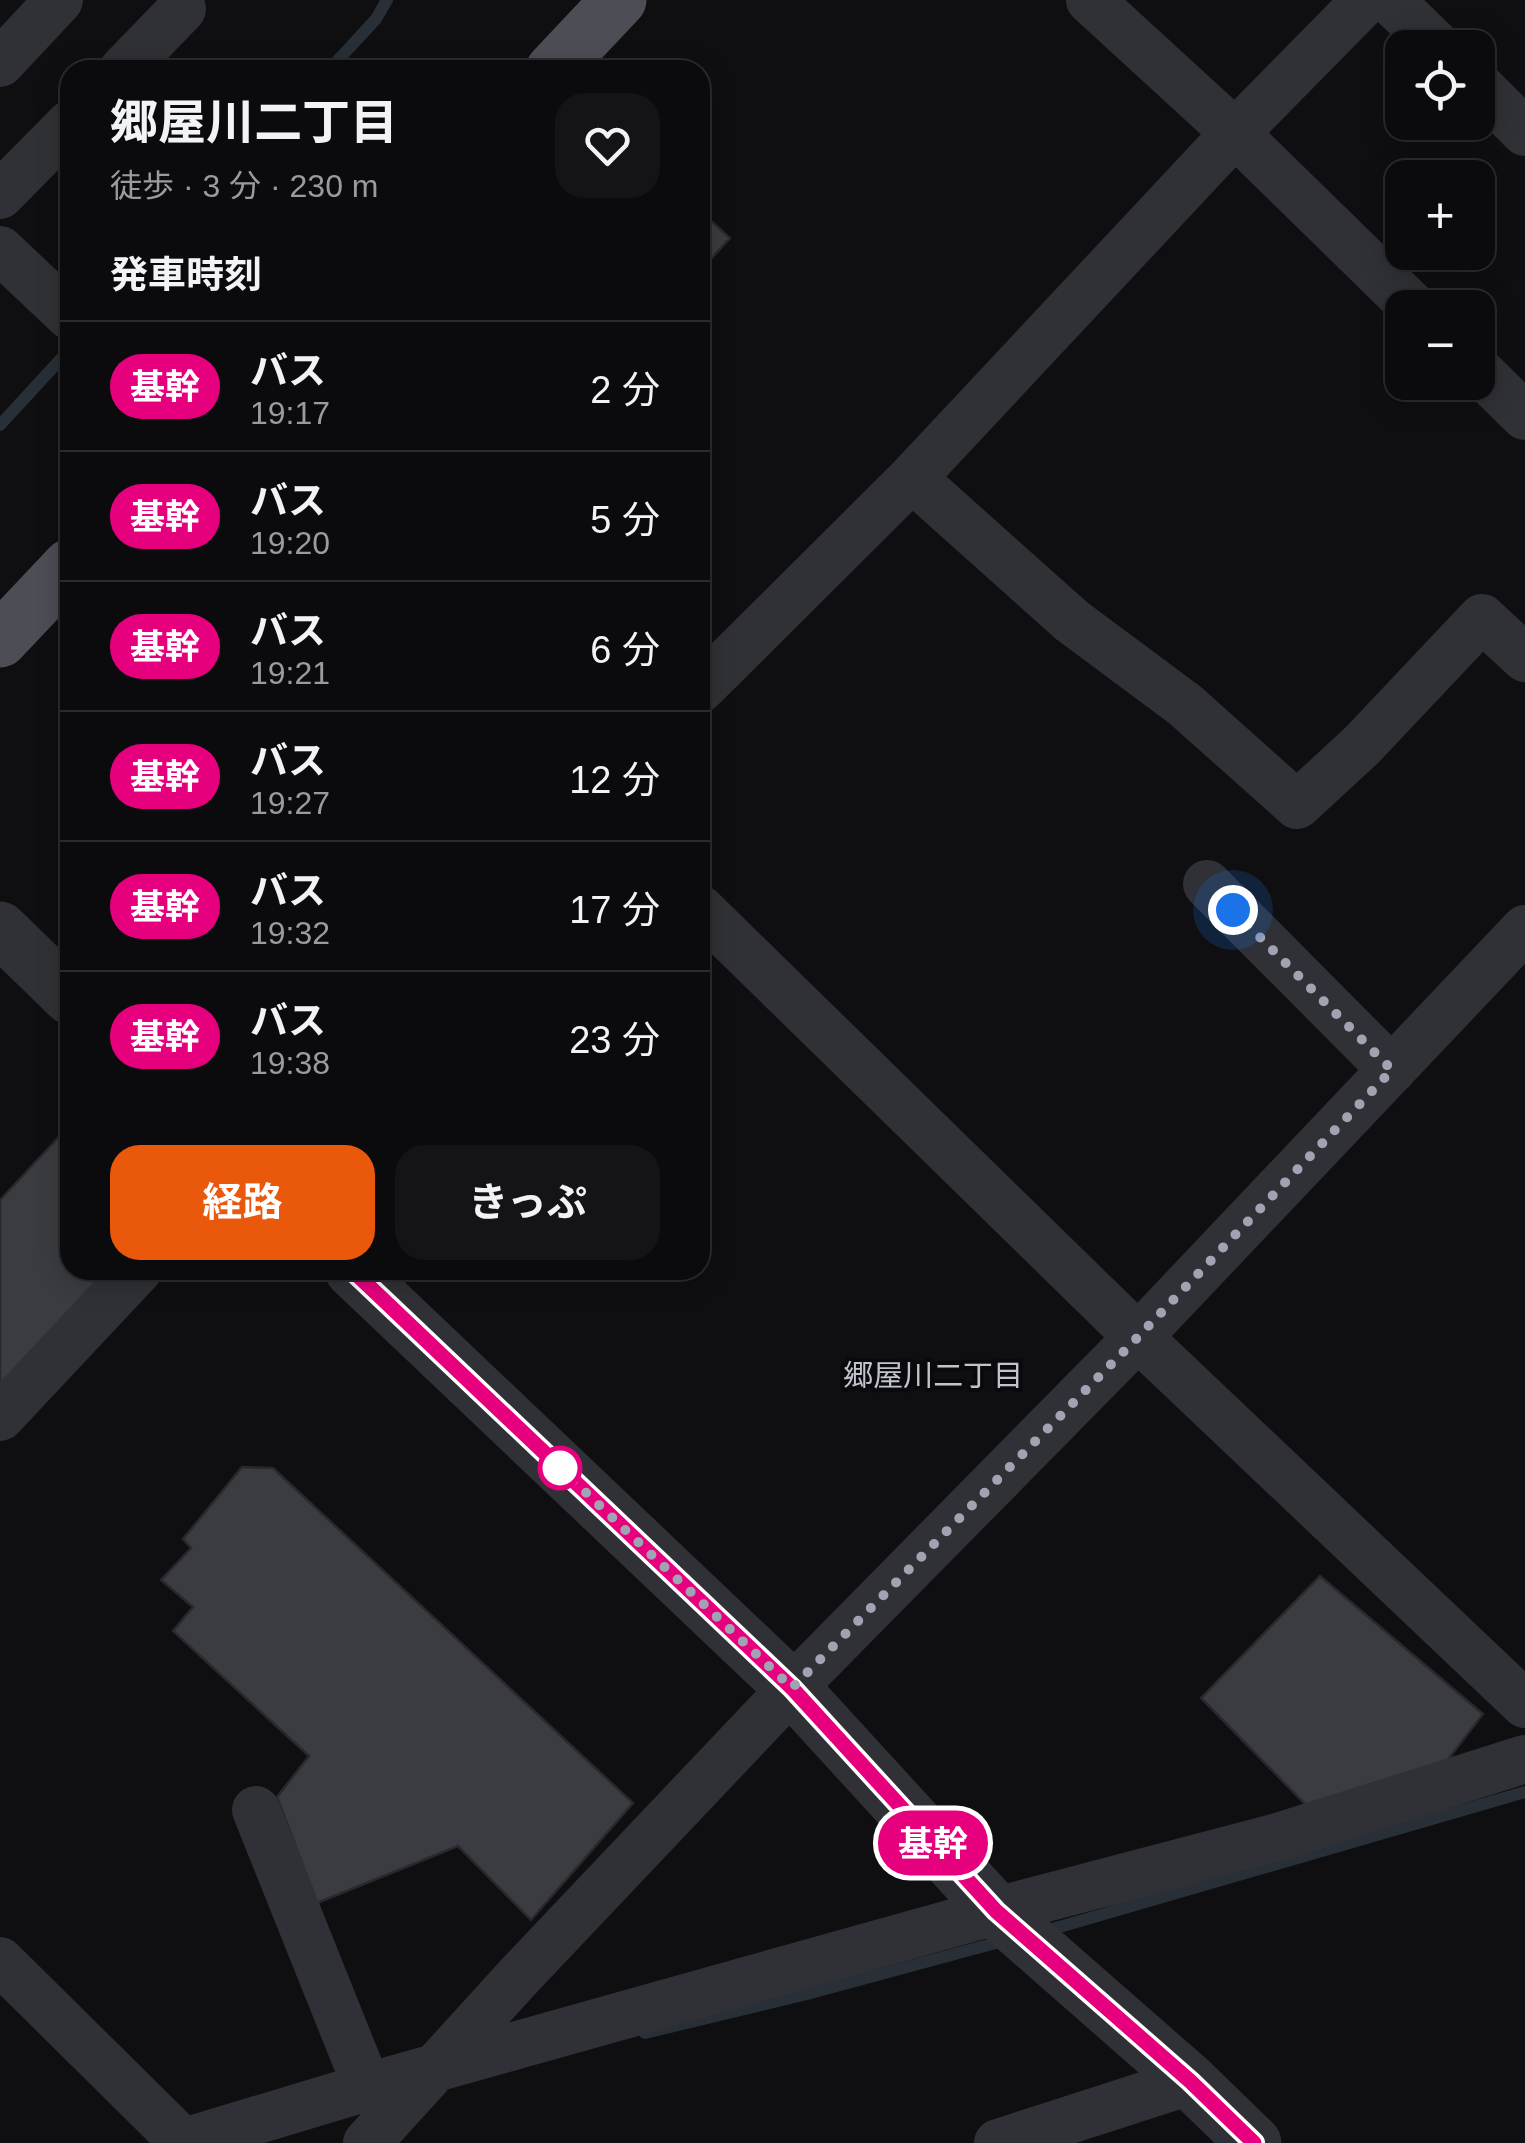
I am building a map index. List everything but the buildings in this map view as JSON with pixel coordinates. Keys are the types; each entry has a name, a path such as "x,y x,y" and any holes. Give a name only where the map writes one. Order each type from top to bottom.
{"main road":[{"path":"563,60 620,0"},
{"path":"0,640 60,577"}],"street":[{"path":"0,63 60,0"},
{"path":"1090,0 1235,132 1396,290"},
{"path":"710,679 912,478 1235,132 1366,0"},
{"path":"1390,0 1421,30"},
{"path":"133,60 182,10"},
{"path":"1495,102 1525,132"},
{"path":"0,196 60,134"},
{"path":"0,250 60,307"},
{"path":"1495,387 1525,416"},
{"path":"912,478 1072,621 1185,705 1297,805 1362,745 1482,618 1525,658"},
{"path":"1207,884 1392,1070"},
{"path":"710,920 1138,1337 1525,1704"},
{"path":"0,929 60,987"},
{"path":"367,2143 792,1688 1138,1337 1525,929"},
{"path":"0,1417 129,1280"},
{"path":"363,1280 792,1688 996,1911 1190,2081 1254,2143"},
{"path":"0,1961 183,2143 367,2087 996,1911 1278,1837 1525,1759"},
{"path":"256,1810 367,2087"},
{"path":"998,2143 1190,2081"}],"waterway":[{"path":"338,60 376,19 387,0"},
{"path":"0,425 60,360"},
{"path":"1042,1932 1525,1792"},
{"path":"645,2033 1003,1941"}],"bus line":[{"name":"基幹","path":"363,1280 792,1688 996,1911 1190,2081 1254,2143"}],"district":[{"name":"郷屋川二丁目","path":"933,1375"}],"route":[{"path":"560,1468 792,1688 1138,1337 1392,1070 1233,910"}]}
